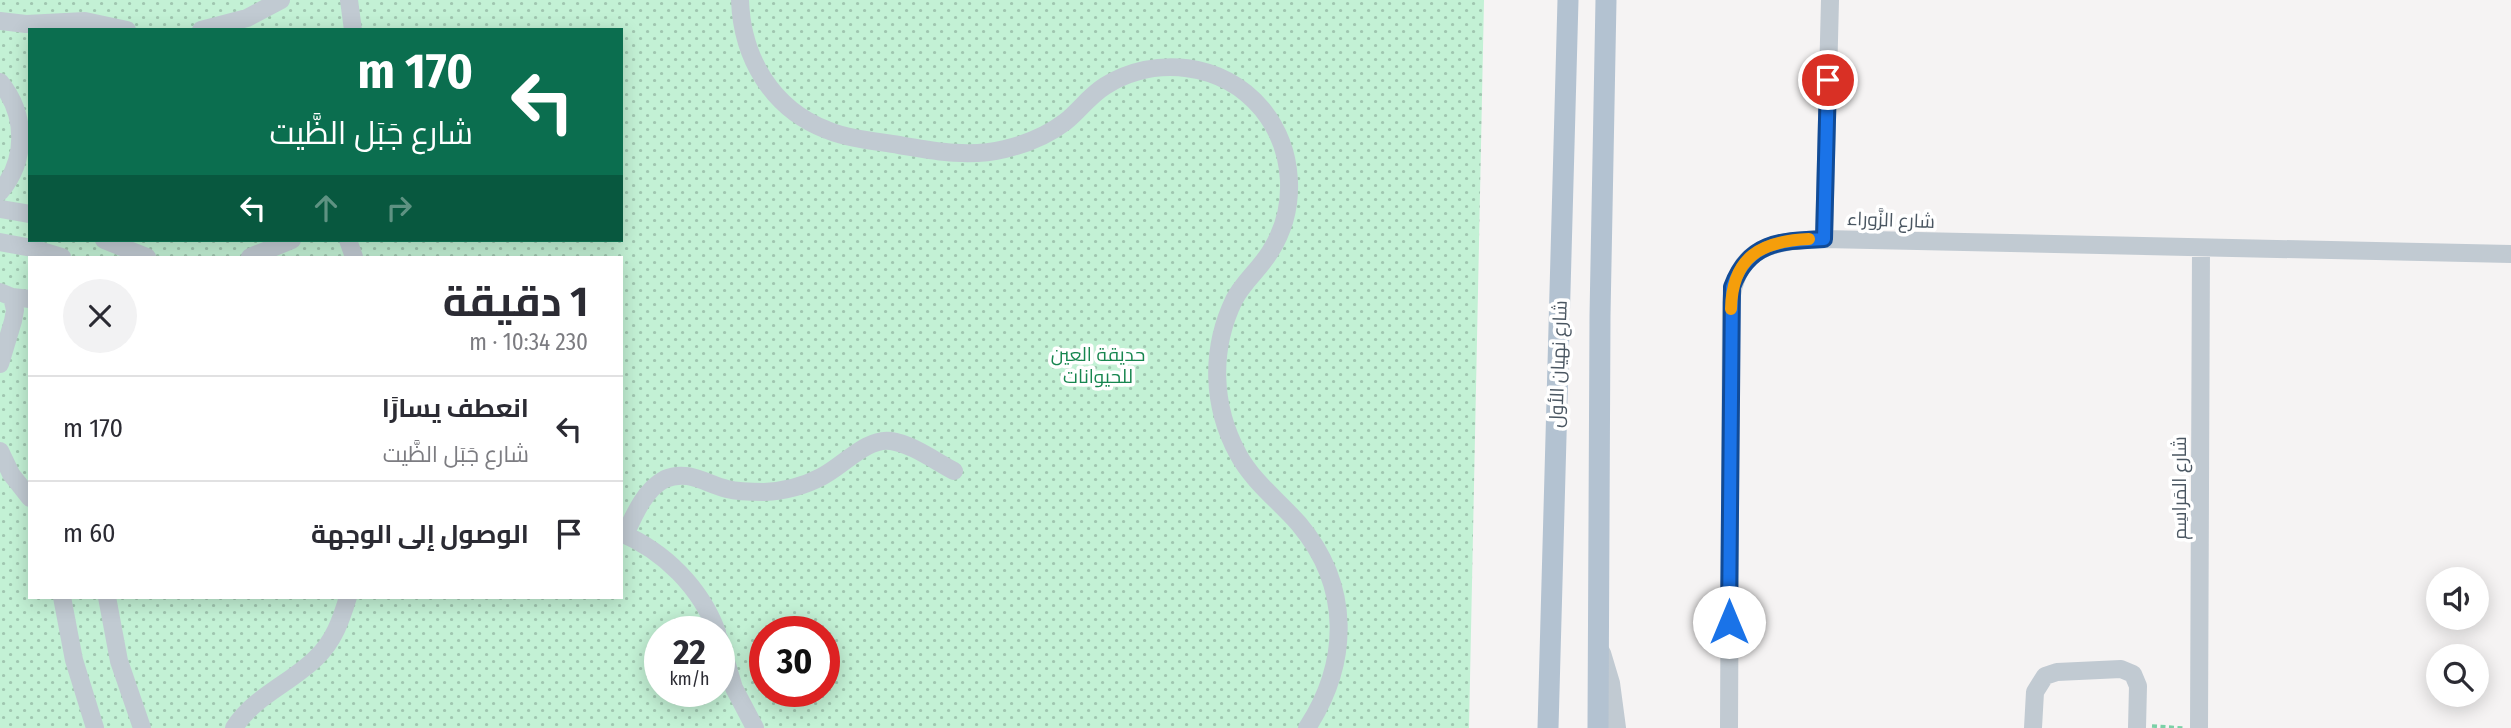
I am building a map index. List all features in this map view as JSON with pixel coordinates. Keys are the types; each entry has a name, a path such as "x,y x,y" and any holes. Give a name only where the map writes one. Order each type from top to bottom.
{"main road":[{"name":"شارع نهيان الأول","path":"1548,728 1568,0"},
{"path":"1598,728 1600,316 1606,0"}],"street":[{"path":"209,28 247,18 281,0"},
{"path":"349,0 353,28"},
{"path":"740,0 745,41 751,59 771,90 797,114 820,127 845,136 950,153 968,154 1004,149 1053,130 1068,120 1089,98 1115,80 1146,70 1163,68 1196,69 1211,73 1239,88 1263,110 1285,154 1290,188 1288,206 1277,239 1263,261 1245,281 1226,317 1217,358 1217,379 1223,421 1240,459 1252,476 1301,527 1324,562 1331,580 1339,620 1336,659 1325,696 1307,728"},
{"path":"1824,239 1830,0"},
{"path":"0,21 26,24 85,21 118,28"},
{"path":"0,82 11,97 20,129 18,163 12,177"},
{"path":"0,192 28,160"},
{"path":"0,209 28,214"},
{"name":"شارع الزَّوراء","path":"1729,728 1732,287 1738,271 1748,258 1761,248 1794,240 1824,239 2511,254"},
{"path":"0,242 59,256"},
{"path":"109,242 144,256"},
{"path":"252,256 287,242"},
{"name":"شارع المَراسِم","path":"2199,728 2200,249"},
{"path":"0,364 15,310 14,296"},
{"path":"710,616 705,606 677,571 643,543 623,534 648,493 657,484 687,475 740,491 778,491 819,479 867,446 887,440 901,444 954,471"},
{"path":"0,451 11,474 28,495"},
{"path":"62,599 74,660 95,728"},
{"path":"107,599 119,661 142,728"},
{"path":"234,728 257,704 310,664 323,650 335,633 347,599"},
{"path":"1598,643 1611,683 1617,728"},
{"path":"2033,728 2035,692 2045,676 2057,672 2120,669 2133,674 2138,686 2137,727"},
{"path":"735,690 755,728"}],"path":[{"path":"2137,727 2185,728"}],"green space":[{"name":"حديقة العين للحيوانات","path":"0,0 1484,0 1469,728 0,728"}],"slow traffic":[{"path":"1731,309 1732,287 1738,271 1748,258 1761,248 1777,243 1809,239"}],"route":[{"path":"1729,622 1732,287 1738,271 1748,258 1761,248 1794,240 1824,239 1828,80"}]}
